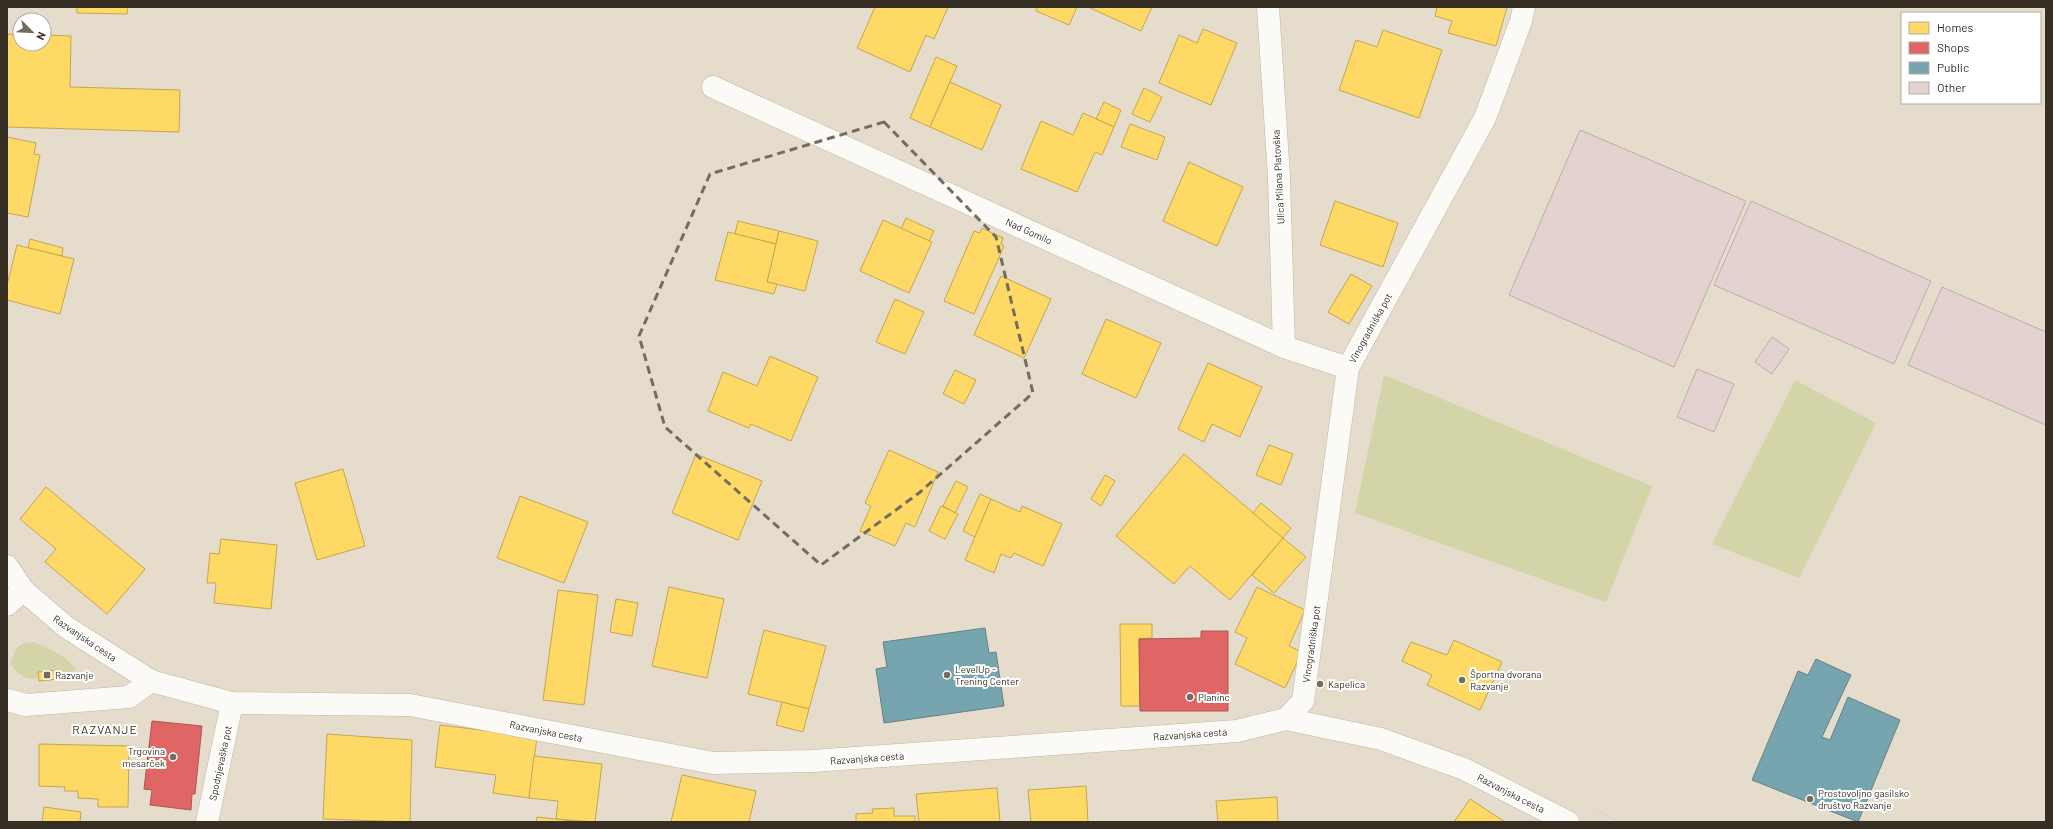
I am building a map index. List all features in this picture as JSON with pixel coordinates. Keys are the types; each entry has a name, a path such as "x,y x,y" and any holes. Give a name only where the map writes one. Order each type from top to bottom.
{"street":[{"name":"Ulica Milana Platovška","path":"1268,7 1279,177 1284,347"},
{"name":"Vinogradniška pot","path":"1286,720 1303,701 1348,368 1485,118 1521,21 1524,7"},
{"name":"Nad Gomilo","path":"713,87 1284,347 1348,368"},
{"name":"Razvanjska cesta","path":"7,566 23,590 66,627 151,681 232,703 410,705 713,763 812,761 1237,731 1286,720 1381,739 1444,761 1464,769 1568,822"},
{"path":"7,606 23,590"},
{"path":"7,700 12,703 32,705 129,697 151,681"},
{"name":"Spodnjevaška pot","path":"208,822 232,703"}],"highlighted area":[{"path":"884,122 996,237 1033,393 919,493 821,565 665,427 639,336 710,174"}],"green space":[{"path":"1384,375 1652,486 1606,602 1355,513"},
{"path":"1795,380 1876,423 1799,578 1712,544"},
{"path":"35,642 57,653 72,664 76,669 70,678 59,679 59,670 38,672 37,678 33,679 21,675 15,670 10,663 18,647 24,643"}],"building: Homes":[{"path":"77,7 128,7 127,14 77,13"},
{"path":"875,7 948,7 934,39 926,35 910,72 857,48"},
{"path":"1038,7 1077,7 1069,25 1036,11"},
{"path":"1088,7 1152,7 1141,31"},
{"path":"1437,7 1507,7 1496,46 1448,33 1452,21 1435,16"},
{"path":"1203,29 1237,43 1211,105 1159,83 1179,35 1197,43"},
{"path":"1383,30 1442,50 1419,118 1339,90 1356,40 1377,47"},
{"path":"7,34 12,34 12,52 52,52 52,35 71,36 70,87 180,90 179,132 7,127"},
{"path":"936,57 957,66 930,127 910,118"},
{"path":"950,82 1001,105 982,150 930,127"},
{"path":"1144,88 1162,97 1150,122 1132,114"},
{"path":"1104,102 1121,110 1114,127 1096,119"},
{"path":"1083,113 1114,127 1102,155 1095,152 1077,192 1021,169 1041,121 1073,135"},
{"path":"1130,124 1165,137 1157,160 1121,147"},
{"path":"7,137 36,143 34,154 40,155 28,217 7,213"},
{"path":"1189,162 1243,187 1217,246 1163,221"},
{"path":"1335,201 1398,223 1383,267 1320,245"},
{"path":"906,218 934,231 929,241 901,229"},
{"path":"883,220 932,242 909,293 860,271"},
{"path":"738,221 779,231 776,244 735,234"},
{"path":"982,228 1003,238 1001,244 1004,246 974,314 944,301 974,231 980,233"},
{"path":"779,231 818,241 805,291 767,282"},
{"path":"728,232 776,244 767,282 777,284 774,294 715,280"},
{"path":"30,239 63,248 62,256 28,248"},
{"path":"17,245 74,259 60,314 7,300 7,285"},
{"path":"1351,274 1372,286 1349,324 1328,312"},
{"path":"1001,276 1051,299 1024,358 974,335"},
{"path":"895,299 924,312 905,354 876,342"},
{"path":"1106,319 1161,343 1136,398 1082,374"},
{"path":"770,356 818,377 791,441 751,424 749,428 708,411 723,372 757,386"},
{"path":"1208,363 1262,387 1240,437 1212,424 1204,442 1178,429"},
{"path":"955,370 976,380 964,404 943,394"},
{"path":"1269,445 1293,454 1281,485 1256,475"},
{"path":"889,450 938,472 915,527 906,523 895,546 860,531 871,506 865,503"},
{"path":"696,454 762,481 738,540 672,513"},
{"path":"1184,454 1283,538 1230,600 1190,566 1174,584 1116,536"},
{"path":"343,469 365,546 317,560 295,483"},
{"path":"1105,475 1115,481 1101,506 1091,499"},
{"path":"956,481 968,487 955,513 943,506"},
{"path":"46,487 145,569 107,614 45,562 56,549 20,519"},
{"path":"980,494 991,499 975,537 963,531"},
{"path":"520,496 588,522 564,583 497,558"},
{"path":"991,499 1020,512 1022,506 1062,524 1043,566 1014,553 1011,558 1001,554 994,573 965,560"},
{"path":"1261,503 1291,528 1283,538 1253,513"},
{"path":"941,506 958,514 945,539 929,531"},
{"path":"1283,538 1306,557 1274,593 1252,575"},
{"path":"221,539 277,545 271,609 214,603 216,583 207,583 210,553 219,554"},
{"path":"669,587 724,599 707,678 652,666"},
{"path":"1257,587 1305,610 1289,646 1302,652 1285,688 1235,664 1247,638 1235,632"},
{"path":"558,590 598,595 584,705 543,700"},
{"path":"616,599 638,603 632,636 610,632"},
{"path":"1120,624 1152,624 1152,638 1139,639 1140,706 1121,706"},
{"path":"764,630 826,646 809,709 748,694"},
{"name":"Športna dvorana Razvanje","path":"1454,640 1502,662 1480,710 1427,685 1432,675 1402,661 1411,642 1447,655"},
{"path":"59,670 59,679 39,681 38,672"},
{"path":"782,702 809,709 803,732 776,725"},
{"path":"440,725 537,737 529,798 493,793 496,775 435,767"},
{"path":"327,734 412,740 410,822 323,819"},
{"path":"39,744 129,746 128,807 98,807 98,799 78,798 78,791 64,791 65,787 39,786"},
{"path":"534,756 602,764 595,822 556,819 558,801 529,798"},
{"path":"682,775 756,791 749,822 671,822"},
{"path":"1086,786 1088,822 1031,822 1028,790"},
{"path":"997,788 1000,822 919,822 916,794"},
{"path":"1277,797 1278,822 1218,822 1216,801"},
{"path":"1470,799 1505,822 1454,822"},
{"path":"44,807 81,812 80,822 42,822"},
{"path":"894,808 894,816 915,816 915,822 856,822 856,814 873,813 872,809"},
{"path":"537,817 556,819 582,822 536,822"}],"building: Shops":[{"path":"1201,631 1228,631 1228,711 1140,711 1139,639 1201,638"},
{"name":"Trgovina mesarček","path":"152,721 202,726 195,794 192,794 191,810 150,805 152,790 144,789"}],"building: Public":[{"path":"985,628 989,653 996,652 1004,706 884,723 876,669 887,667 883,642"},
{"path":"1816,659 1851,675 1822,737 1830,740 1848,697 1900,720 1858,822 1752,780 1798,671 1808,675"}],"building: Other":[{"path":"1580,130 1746,201 1674,367 1509,295"},
{"path":"1751,201 1931,281 1894,364 1714,285"},
{"path":"1942,287 2046,332 2046,425 1908,365"},
{"path":"1772,337 1789,349 1772,374 1755,362"},
{"path":"1697,369 1734,384 1714,432 1677,417"}],"place":[{"name":"Razvanje","path":"47,675"},
{"name":"LevelUp - Trening Center","path":"947,675"},
{"name":"Športna dvorana Razvanje","path":"1462,680"},
{"name":"Kapelica","path":"1320,684"},
{"name":"Planinc","path":"1190,697"},
{"name":"Trgovina mesarček","path":"173,757"},
{"name":"Prostovoljno gasilsko društvo Razvanje","path":"1810,799"}],"district":[{"name":"RAZVANJE","path":"105,729"}]}
